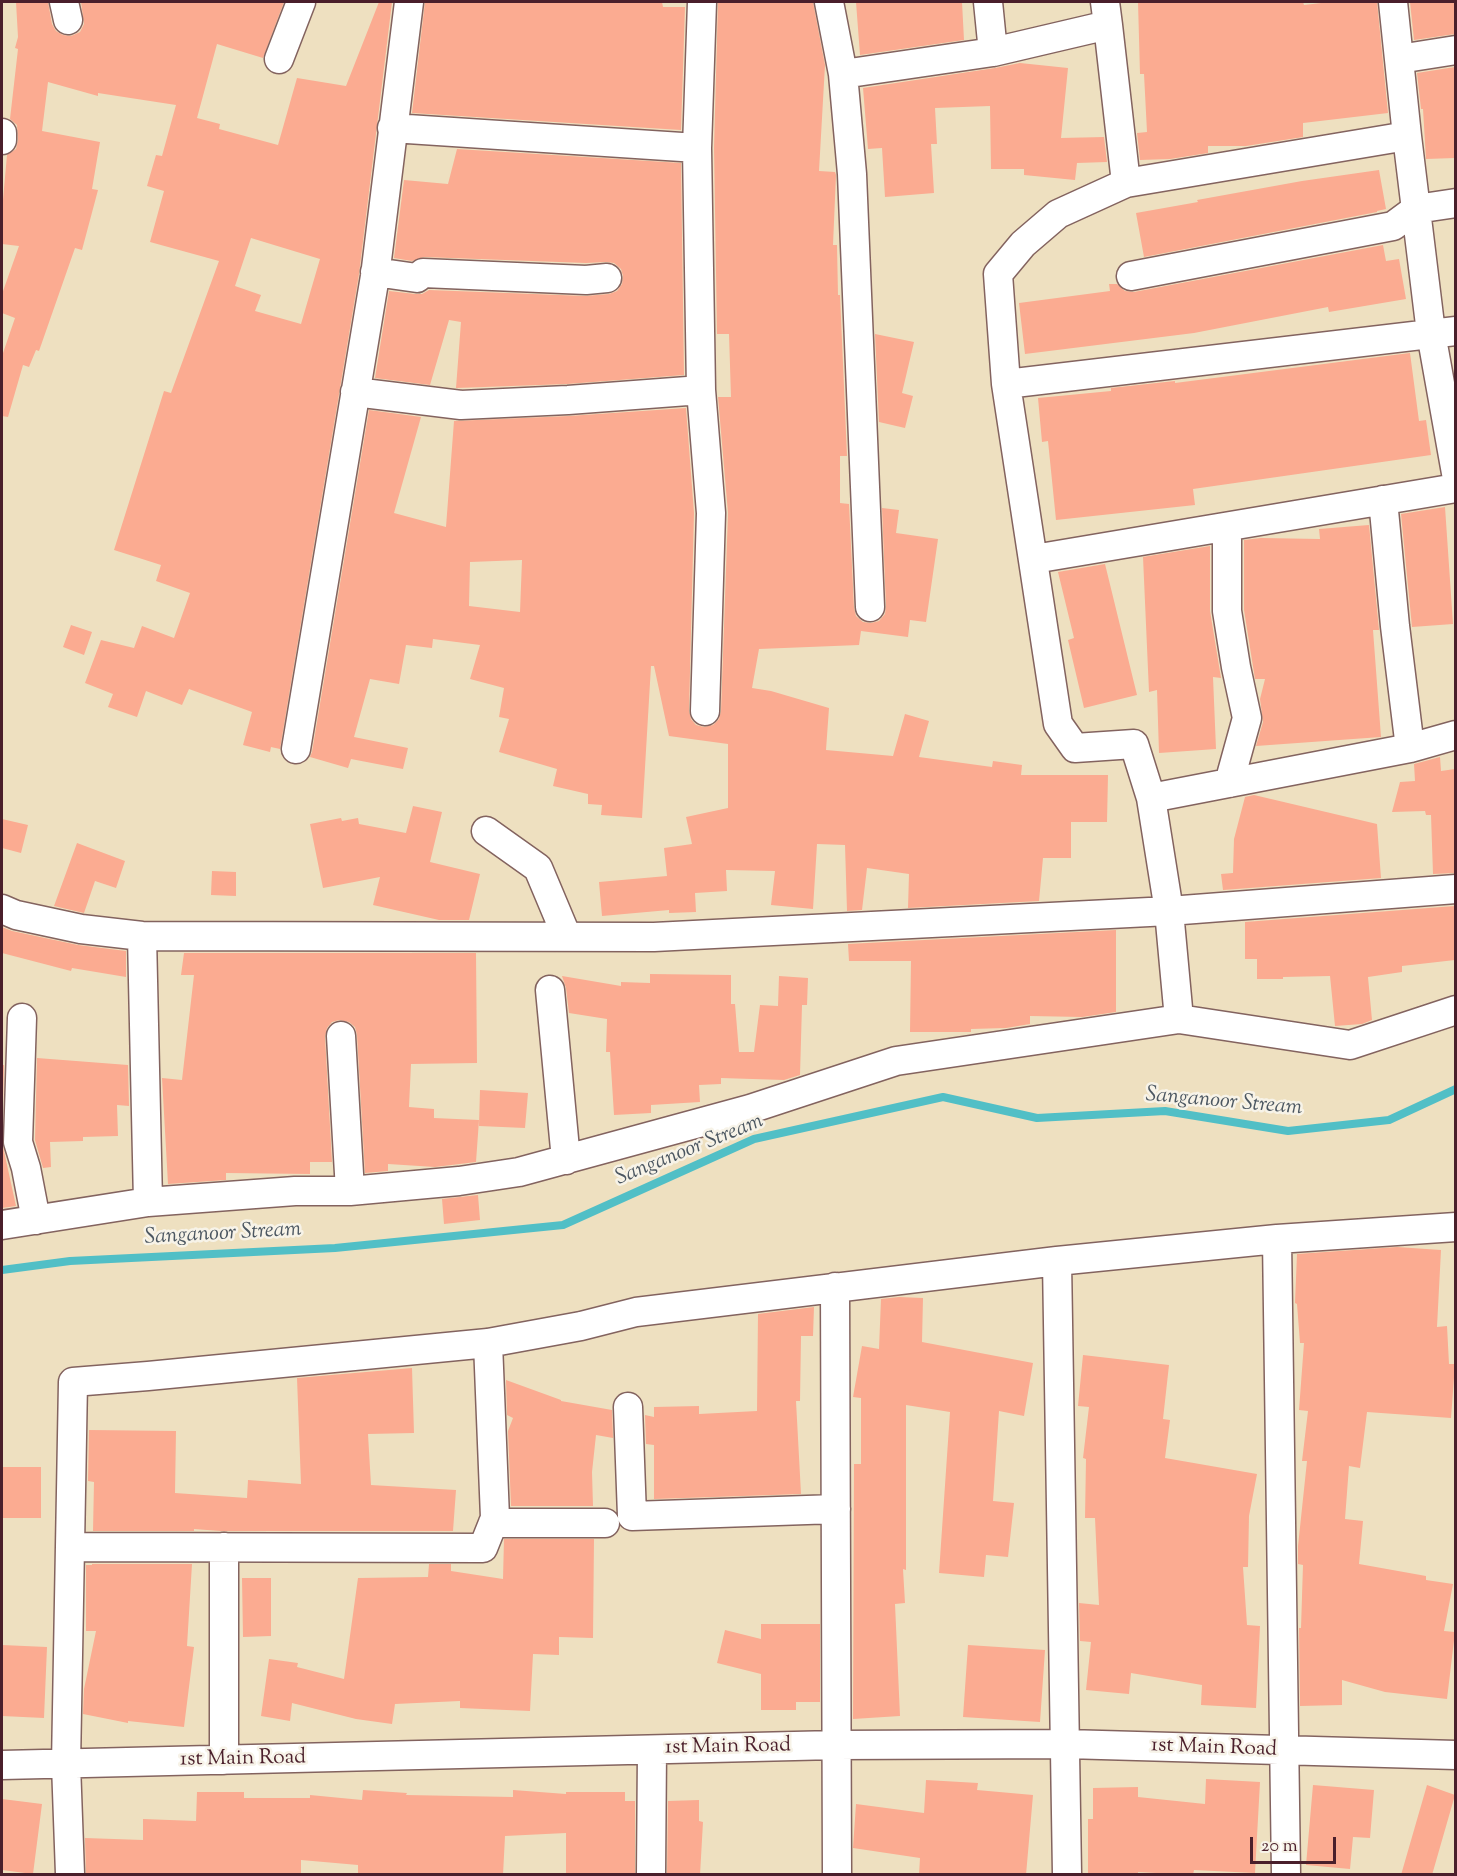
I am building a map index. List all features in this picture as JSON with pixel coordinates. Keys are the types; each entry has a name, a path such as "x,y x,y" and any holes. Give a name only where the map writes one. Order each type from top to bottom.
{"street":[{"path":"279,59 301,2"},
{"path":"296,749 375,272 409,2"},
{"path":"702,2 698,148 701,390 711,513 705,711"},
{"path":"829,2 843,74 852,174 870,607"},
{"path":"988,2 993,52"},
{"path":"1393,2 1416,209 1443,332 1455,473"},
{"path":"843,74 993,52 1106,13 1126,183"},
{"path":"1398,59 1455,50"},
{"path":"392,128 698,148"},
{"path":"2,133 2,140"},
{"path":"1179,1019 1169,911 1151,798 1134,744 1075,748 1058,724 1006,384 998,274 1023,244 1058,214 1126,183 1407,136"},
{"path":"1131,276 1393,226 1416,209 1455,203"},
{"path":"375,272 417,278 423,273 586,280 607,278"},
{"path":"1006,384 1443,332"},
{"path":"355,392 461,405 701,390"},
{"path":"1034,559 1455,488"},
{"path":"1383,500 1410,748"},
{"path":"1227,526 1227,611 1247,718 1229,783"},
{"path":"1151,798 1410,748 1455,735"},
{"path":"486,831 538,868 567,937"},
{"path":"2,909 16,915 81,929 142,936 654,937 1169,911 1455,889"},
{"path":"142,936 148,1202"},
{"path":"550,990 566,1160"},
{"path":"2,1225 148,1202 295,1191 350,1191 459,1181 519,1172 750,1109 896,1061 1179,1019 1350,1045 1455,1010"},
{"path":"22,1018 18,1142 26,1168 36,1220"},
{"path":"341,1036 350,1191"},
{"path":"70,1875 66,1764 73,1382 488,1343 581,1326 636,1312 1057,1261 1277,1239 1455,1227"},
{"path":"1277,1239 1286,1875"},
{"path":"1057,1261 1067,1875"},
{"path":"835,1287 837,1875"},
{"path":"71,1547 483,1548 495,1518 488,1343"},
{"path":"628,1407 632,1516 836,1509"},
{"path":"493,1523 605,1523"},
{"path":"224,1547 224,1760"},
{"name":"1st Main Road","path":"2,1765 836,1745 1066,1744 1455,1755"},
{"path":"651,1875 652,1750"}],"building":[{"path":"16,2 48,2 52,24 56,31 71,36 80,32 84,24 81,2 284,2 263,58 217,44 197,118 220,124 219,129 278,145 297,78 346,86 379,2 392,2 359,274 280,749 271,747 270,752 243,745 252,712 189,689 182,705 146,691 137,717 108,707 113,694 85,683 101,640 134,648 142,626 174,638 190,593 156,581 161,565 114,550 164,391 171,393 219,261 150,242 164,191 147,186 156,155 162,156 176,105 98,93 98,96 48,82 42,131 100,142 92,189 98,190 82,250 75,248 39,351 36,350 29,367 23,365 8,417 2,416 2,356 15,318 2,313 2,294 19,246 2,244 2,211 7,155 16,149 18,140 17,125 10,119 18,49 15,48 18,37","holes":["251,238 320,259 301,324 255,311 261,295 235,286"]},
{"path":"425,2 662,2 663,7 685,7 681,130 412,113"},
{"path":"718,2 813,2 825,65 819,171 835,172 836,175 833,245 837,245 847,456 840,456 840,503 849,504 856,616 863,622 871,623 879,621 885,614 882,508 899,510 896,533 938,539 926,622 910,620 908,637 861,631 859,645 759,649 752,688 771,691 829,708 826,750 893,756 905,714 929,721 919,757 992,767 993,761 1022,765 1021,775 1108,775 1107,822 1071,822 1071,858 1043,858 1039,901 908,908 909,874 867,868 862,910 847,911 845,845 817,844 813,909 771,905 775,871 726,870 727,891 695,893 696,912 669,913 669,910 602,916 599,882 667,876 664,848 692,844 686,817 728,808 728,744 669,736 654,666 651,666 642,818 601,815 602,805 588,804 588,794 553,786 557,769 499,752 509,719 499,717 504,688 470,679 480,645 433,639 432,648 406,645 399,684 370,679 354,737 408,748 403,769 351,759 348,768 310,757 369,410 421,417 394,513 446,527 454,421 686,408 694,513 689,711 696,725 704,727 713,725 719,719 728,513 718,397 731,397 729,334 717,334 714,148","holes":["522,560 520,612 469,606 470,562"]},
{"path":"856,2 962,2 964,40 860,55"},
{"path":"1138,2 1303,2 1304,5 1330,2 1377,2 1388,113 1303,123 1303,137 1246,146 1208,146 1208,153 1170,159 1140,160 1137,133 1147,132 1144,74 1140,74"},
{"path":"1410,2 1455,2 1455,34 1414,40"},
{"path":"1020,63 1068,68 1061,138 1104,137 1107,162 1077,163 1075,180 1024,175 1024,169 991,169 990,106 935,108 937,144 931,144 934,193 885,197 882,148 868,149 863,88"},
{"path":"1455,67 1455,158 1426,159 1423,109 1421,109 1417,73"},
{"path":"457,149 681,163 684,375 567,384 456,388 461,322 449,320 430,385 375,378 389,291 415,294 422,294 429,290 585,296 609,294 617,291 622,284 621,269 614,263 606,262 424,257 412,261 394,258 404,180 448,184"},
{"path":"1379,170 1386,209 1144,257 1136,213 1302,181"},
{"path":"1383,245 1386,261 1399,259 1406,299 1329,312 1328,307 1194,333 1025,354 1019,303 1110,291 1109,284 1117,284 1125,291 1134,292"},
{"path":"875,334 914,342 902,393 913,396 905,428 879,422"},
{"path":"1410,353 1419,421 1426,420 1431,455 1193,489 1195,505 1056,520 1048,441 1042,442 1038,398 1111,391 1111,388 1175,381 1175,383"},
{"path":"1445,507 1453,624 1412,627 1401,514"},
{"path":"1369,525 1379,630 1373,630 1381,737 1256,746 1263,722 1260,699 1265,679 1255,679 1244,610 1244,540 1320,539 1319,529"},
{"path":"1210,546 1210,611 1221,678 1213,677 1216,749 1159,753 1157,690 1149,692 1143,557"},
{"path":"1105,564 1137,695 1084,708 1068,640 1074,638 1058,572"},
{"path":"71,625 92,632 84,655 63,647"},
{"path":"1440,757 1441,771 1455,769 1455,873 1433,874 1431,815 1426,815 1425,811 1392,812 1400,782 1415,781 1414,764"},
{"path":"1254,795 1377,824 1381,878 1223,890 1221,874 1233,873 1234,839 1245,797"},
{"path":"413,806 442,812 430,862 480,874 469,920 439,920 373,905 380,877 323,888 310,824 341,818 342,821 358,818 359,824 406,833"},
{"path":"2,819 28,825 21,853 2,848"},
{"path":"77,843 125,861 116,888 95,881 84,913 54,906"},
{"path":"212,871 236,872 236,896 211,895"},
{"path":"1455,906 1455,960 1402,966 1402,972 1368,977 1372,1020 1362,1024 1335,1026 1330,976 1257,979 1257,959 1245,959 1245,922"},
{"path":"2,927 78,945 126,951 126,977 72,968 71,971 2,953"},
{"path":"1116,930 1116,1012 1082,1017 1030,1016 1030,1024 1006,1028 971,1029 971,1032 910,1032 911,961 849,961 848,944"},
{"path":"184,953 476,953 477,1063 411,1064 409,1107 434,1109 434,1118 479,1120 476,1162 435,1167 388,1164 388,1171 365,1173 357,1035 355,1027 349,1022 339,1020 332,1022 327,1028 325,1037 332,1162 310,1162 310,1174 226,1173 226,1180 168,1184 162,1078 182,1080 194,975 181,975"},
{"path":"650,974 731,975 731,1004 735,1004 739,1052 754,1052 760,1005 778,1006 779,976 808,978 807,1005 802,1005 800,1075 784,1080 721,1078 721,1084 699,1085 700,1102 651,1105 651,1113 614,1115 610,1052 606,1052 607,1019 569,1013 562,976 621,986 621,982 650,983"},
{"path":"37,1058 128,1065 129,1106 117,1105 118,1136 83,1137 83,1141 50,1142 51,1167 43,1168 35,1140"},
{"path":"2,1065 4,1065 2,1142"},
{"path":"480,1090 528,1093 525,1128 479,1126"},
{"path":"2,1142 16,1206 2,1208"},
{"path":"478,1195 480,1220 444,1224 442,1199"},
{"path":"1397,1247 1441,1250 1437,1327 1447,1326 1449,1364 1455,1364 1451,1418 1367,1412 1360,1468 1349,1466 1345,1519 1363,1521 1359,1564 1426,1576 1426,1580 1453,1584 1444,1631 1455,1632 1447,1699 1385,1692 1342,1680 1342,1705 1300,1706 1299,1628 1301,1628 1303,1565 1298,1564 1298,1546 1307,1461 1302,1461 1308,1411 1299,1410 1304,1343 1300,1343 1297,1304 1295,1303 1297,1254"},
{"path":"923,1298 922,1342 1033,1363 1024,1416 999,1411 993,1501 1014,1503 1008,1557 986,1555 984,1577 939,1573 950,1412 906,1405 906,1570 903,1569 905,1603 895,1604 900,1716 853,1719 854,1464 861,1464 861,1398 853,1397 862,1346 879,1349 881,1299"},
{"path":"814,1307 813,1336 801,1336 800,1401 796,1401 801,1494 654,1499 654,1445 646,1444 645,1415 654,1417 654,1407 699,1406 699,1414 757,1411 758,1314"},
{"path":"1083,1355 1169,1365 1163,1419 1170,1420 1165,1458 1257,1474 1249,1516 1248,1567 1243,1567 1247,1625 1260,1626 1256,1708 1201,1705 1202,1685 1131,1673 1129,1694 1086,1690 1091,1642 1080,1641 1079,1603 1099,1605 1095,1518 1085,1518 1086,1459 1083,1458 1089,1407 1078,1406"},
{"path":"412,1368 414,1433 368,1434 371,1485 456,1490 453,1531 194,1529 194,1531 93,1531 94,1482 88,1481 89,1430 176,1431 175,1493 247,1498 248,1480 301,1484 297,1378"},
{"path":"506,1380 561,1401 612,1410 613,1438 596,1435 592,1472 593,1506 511,1506 508,1431 513,1418 507,1415"},
{"path":"2,1467 41,1467 41,1518 2,1518"},
{"path":"504,1539 594,1539 593,1638 559,1637 559,1655 533,1654 530,1711 460,1708 460,1701 395,1704 392,1724 356,1719 292,1703 290,1721 261,1716 269,1659 298,1663 297,1667 344,1679 358,1578 428,1577 429,1564 451,1564 451,1571 503,1579"},
{"path":"192,1564 187,1646 194,1647 184,1727 128,1721 128,1723 83,1714 84,1689 96,1631 86,1631 86,1565"},
{"path":"242,1578 271,1578 271,1636 243,1637"},
{"path":"761,1624 820,1624 820,1702 796,1702 796,1710 761,1710 761,1674 717,1663 725,1630 761,1639"},
{"path":"2,1645 47,1647 44,1718 2,1716"},
{"path":"968,1645 1045,1650 1040,1722 963,1717"},
{"path":"1206,1779 1260,1782 1255,1873 1194,1870 1193,1875 1138,1872 1138,1875 1088,1875 1088,1819 1093,1819 1093,1788 1138,1787 1138,1797 1205,1804"},
{"path":"926,1780 978,1783 977,1790 1033,1795 1026,1875 919,1875 920,1858 853,1848 856,1804 924,1813"},
{"path":"1313,1785 1374,1790 1370,1838 1353,1837 1350,1869 1306,1865"},
{"path":"1427,1785 1455,1795 1432,1875 1401,1875"},
{"path":"363,1790 407,1793 406,1795 513,1797 513,1790 566,1794 566,1792 625,1792 625,1801 635,1801 635,1875 566,1875 566,1833 505,1836 503,1875 358,1875 358,1865 301,1860 301,1875 86,1875 85,1838 143,1840 143,1819 196,1821 197,1792 244,1792 244,1798 310,1798 310,1795 362,1800"},
{"path":"2,1799 42,1804 33,1874 2,1870"},
{"path":"699,1800 699,1821 703,1822 700,1875 667,1875 668,1801"}],"waterway":[{"name":"Sanganoor Stream","path":"2,1270 70,1261 335,1248 563,1225 754,1139 943,1097 1037,1118 1165,1111 1288,1131 1389,1120 1456,1089"}]}
